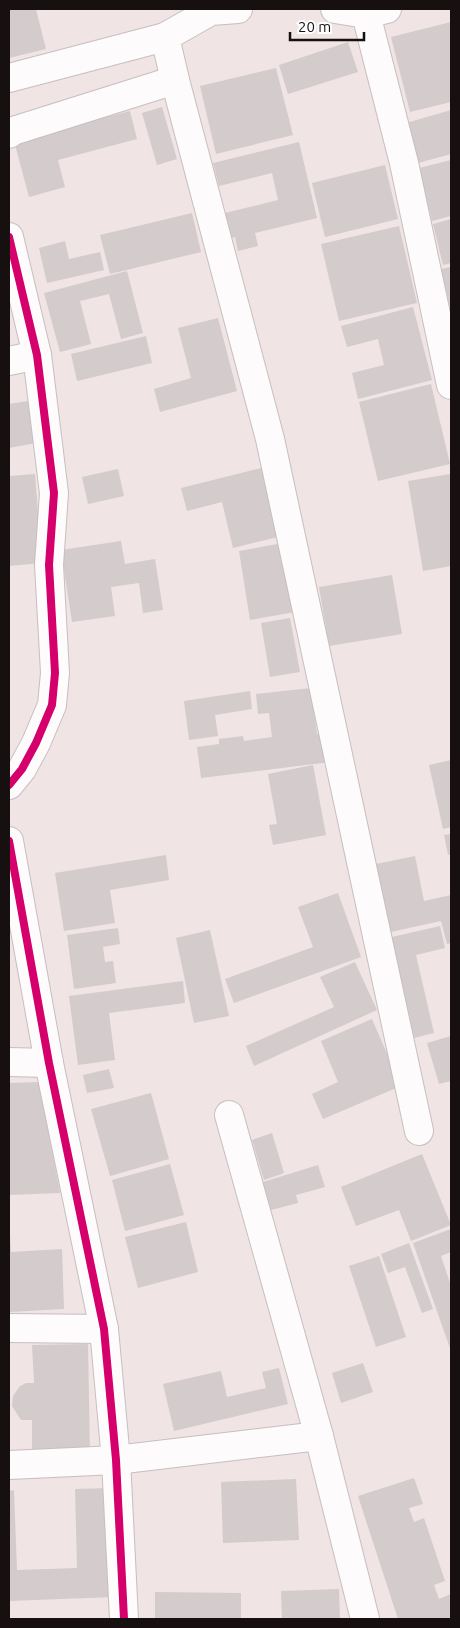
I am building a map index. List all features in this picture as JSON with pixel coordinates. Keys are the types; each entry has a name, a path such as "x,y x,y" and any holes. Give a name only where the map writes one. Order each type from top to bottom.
{"street":[{"path":"9,78 165,37 212,10 238,9"},
{"path":"335,9 376,11 404,163 451,385"},
{"path":"165,37 270,439 419,1131"},
{"path":"9,134 13,131 175,80"},
{"path":"9,237 36,355 54,493 49,565 55,673 52,706 40,736 22,769 9,785"},
{"path":"9,361 36,355"},
{"path":"9,841 49,1063 104,1329 116,1460 124,1619"},
{"path":"9,1062 49,1063"},
{"path":"230,1115 318,1436 365,1619"},
{"path":"9,1328 104,1329"},
{"path":"9,1465 116,1460 318,1436"}],"building":[{"path":"9,9 36,9 46,49 9,58"},
{"path":"451,22 451,102 410,112 391,37"},
{"path":"348,42 358,72 288,94 279,65"},
{"path":"276,68 293,135 216,154 200,86"},
{"path":"162,107 177,159 157,165 142,113"},
{"path":"451,110 451,154 418,163 406,123"},
{"path":"130,111 137,139 58,160 65,187 29,197 14,141"},
{"path":"299,142 317,218 255,233 258,246 238,251 235,237 231,238 225,213 278,200 272,173 219,186 213,163"},
{"path":"451,160 451,216 432,221 419,168"},
{"path":"385,165 398,219 325,237 312,183"},
{"path":"192,213 201,252 110,274 100,235"},
{"path":"451,219 451,263 443,265 433,224"},
{"path":"399,226 417,303 339,321 321,244"},
{"path":"65,241 69,259 100,252 104,270 47,283 39,248"},
{"path":"451,267 451,311 441,269"},
{"path":"127,271 143,333 121,339 109,294 80,301 91,344 60,352 44,293"},
{"path":"413,307 432,380 358,399 352,373 384,365 378,339 347,347 341,326"},
{"path":"218,318 237,391 160,412 154,389 191,378 178,328"},
{"path":"146,336 152,363 77,381 71,354"},
{"path":"431,384 450,464 378,481 359,402"},
{"path":"28,401 36,443 9,448 9,404"},
{"path":"265,467 282,536 233,548 222,502 187,511 181,488"},
{"path":"118,469 124,496 88,504 82,477"},
{"path":"35,474 42,563 9,566 9,476"},
{"path":"450,474 451,566 423,571 408,481"},
{"path":"121,541 125,564 155,559 163,610 143,613 139,583 111,587 115,616 72,622 61,550"},
{"path":"283,543 295,612 250,620 239,551"},
{"path":"392,575 402,634 329,646 319,587"},
{"path":"290,618 300,672 270,677 261,623"},
{"path":"311,688 317,734 327,733 330,762 201,778 197,747 219,744 219,739 243,736 244,741 272,737 269,713 258,714 256,694"},
{"path":"250,691 252,709 215,715 218,736 189,740 184,701"},
{"path":"451,760 451,827 443,829 429,765"},
{"path":"313,765 326,835 273,845 269,825 277,824 268,774"},
{"path":"451,834 451,854 448,855 444,835"},
{"path":"166,855 169,880 110,890 115,923 64,931 55,873"},
{"path":"415,856 424,901 451,895 451,943 447,944 441,921 386,933 371,865"},
{"path":"338,893 361,957 234,1003 225,979 313,947 298,907"},
{"path":"440,926 445,948 416,955 434,1033 414,1038 392,937"},
{"path":"118,928 120,944 103,947 105,962 113,961 116,983 74,989 67,935"},
{"path":"210,930 229,1016 194,1023 176,938"},
{"path":"355,962 377,1010 254,1066 246,1046 334,1007 320,977"},
{"path":"183,981 185,1003 109,1013 115,1060 78,1065 69,996"},
{"path":"372,1019 401,1086 323,1119 312,1094 338,1082 321,1041"},
{"path":"451,1036 451,1081 439,1084 427,1043"},
{"path":"109,1069 114,1088 87,1093 83,1075"},
{"path":"39,1082 60,1193 9,1195 9,1083"},
{"path":"151,1093 169,1159 110,1176 91,1109"},
{"path":"272,1133 284,1173 264,1180 252,1140"},
{"path":"422,1154 451,1225 411,1241 399,1210 356,1226 341,1187"},
{"path":"170,1164 184,1215 125,1231 112,1180"},
{"path":"318,1165 325,1187 296,1195 298,1203 271,1210 263,1182"},
{"path":"186,1222 198,1272 138,1288 125,1237"},
{"path":"451,1229 451,1252 441,1256 451,1286 451,1351 413,1243"},
{"path":"9,1234 11,1252 62,1249 64,1309 9,1312"},
{"path":"409,1243 433,1309 422,1313 405,1267 388,1273 381,1254"},
{"path":"379,1256 406,1337 376,1347 349,1266"},
{"path":"88,1344 90,1455 32,1456 32,1420 21,1420 12,1406 13,1396 20,1386 26,1383 34,1383 32,1345"},
{"path":"363,1363 373,1392 341,1403 332,1373"},
{"path":"279,1368 288,1404 174,1431 163,1384 221,1371 227,1397 266,1388 262,1372"},
{"path":"414,1478 423,1504 409,1508 414,1522 424,1518 445,1581 434,1585 439,1599 451,1594 451,1619 398,1619 358,1496"},
{"path":"296,1479 299,1540 223,1543 221,1482"},
{"path":"111,1488 114,1597 9,1601 9,1491 14,1490 17,1570 77,1568 75,1489"},
{"path":"339,1589 340,1619 282,1619 281,1591"},
{"path":"155,1592 241,1593 241,1619 155,1619"}],"cycle path":[{"path":"9,237 37,355 54,493 49,565 55,673 52,705 36,743 22,769 9,785"},
{"path":"9,841 49,1063 104,1329 116,1460 124,1619"}]}
